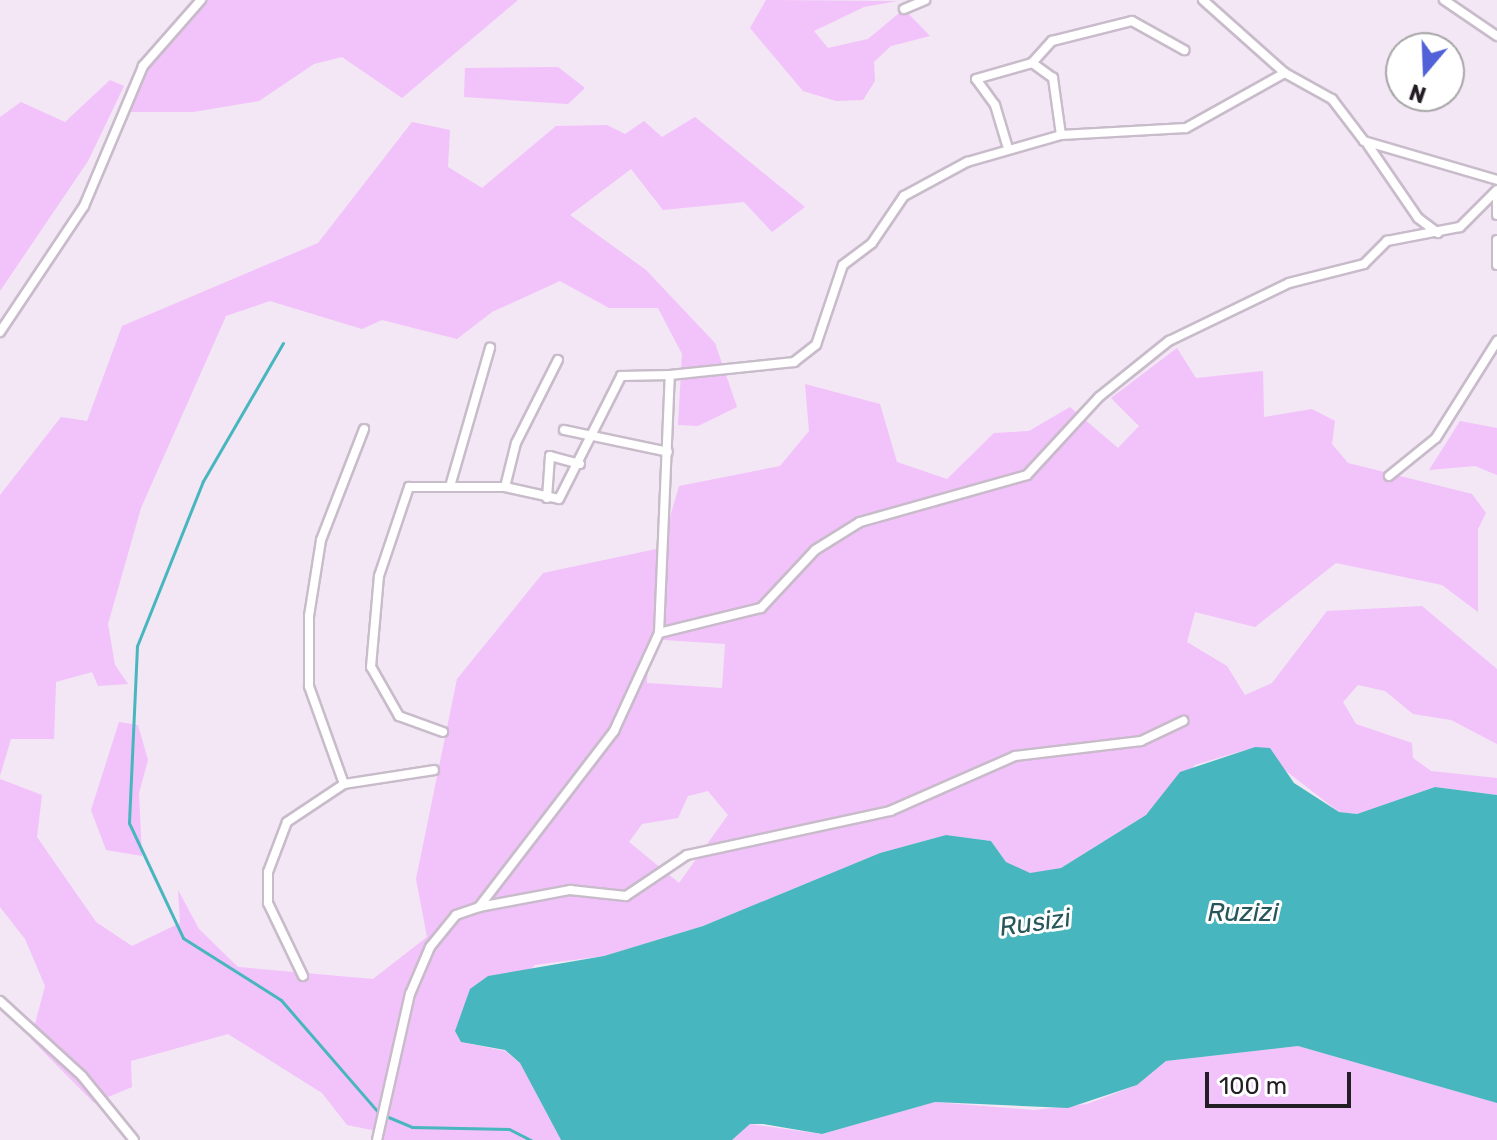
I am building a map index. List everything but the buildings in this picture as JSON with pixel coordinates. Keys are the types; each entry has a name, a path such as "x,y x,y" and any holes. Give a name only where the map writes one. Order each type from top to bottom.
{"street":[{"path":"0,332 84,206 152,51 201,0"},
{"path":"904,9 925,0"},
{"path":"1203,0 1285,73 1332,99 1418,218 1439,233"},
{"path":"1444,0 1497,36"},
{"path":"1007,145 995,105 976,79 1032,63 1052,41 1132,21 1184,50"},
{"path":"1032,63 1053,78 1061,135"},
{"path":"443,732 399,716 374,679 370,649 379,576 404,496 414,484 505,487 547,498 565,495 625,373 670,375 794,362 816,345 837,273 872,243 904,196 1007,145 1061,135 1186,128 1285,73"},
{"path":"1364,141 1497,180"},
{"path":"659,633 761,608 815,550 860,522 1027,475 1099,397 1169,341 1289,283 1364,264 1387,241 1439,233 1471,219 1497,190"},
{"path":"1497,198 1497,215"},
{"path":"1497,240 1497,265"},
{"path":"1389,476 1436,438 1497,341"},
{"path":"451,483 490,348"},
{"path":"505,487 516,443 558,360"},
{"path":"479,907 614,731 659,633 670,375"},
{"path":"344,784 309,686 309,616 321,540 364,429"},
{"path":"564,430 668,452"},
{"path":"547,498 550,456 580,464"},
{"path":"377,1140 421,963 456,915 479,907 570,890 626,896 687,855 890,811 1015,756 1141,741 1183,721"},
{"path":"303,976 270,916 268,872 287,822 344,784 434,770"},
{"path":"0,1001 82,1076 134,1140"}],"shaded area":[{"path":"201,0 518,0 402,98 342,57 314,64 259,101 193,112 124,112 153,51"},
{"path":"766,0 897,1 864,7 814,31 828,48 868,39 904,9 930,36 891,46 874,62 875,81 863,100 836,101 803,91 750,28"},
{"path":"558,67 585,88 568,104 464,97 465,68"},
{"path":"110,80 124,86 88,161 0,291 0,117 21,102 65,122"},
{"path":"695,117 805,207 772,232 744,202 663,210 631,169 570,215 646,270 715,343 737,407 698,426 678,425 682,354 658,308 609,308 560,281 492,312 457,339 382,320 362,329 270,301 226,316 141,508 108,624 115,665 128,684 98,686 92,672 56,682 54,739 11,739 0,776 0,495 61,417 87,421 122,326 318,243 412,122 450,130 448,167 482,188 556,126 607,125 625,134 644,121 662,137"},
{"path":"1177,348 1196,378 1263,371 1264,417 1312,409 1335,421 1332,444 1348,463 1472,494 1486,513 1478,529 1478,612 1442,585 1336,563 1255,627 1195,612 1187,642 1227,666 1245,695 1272,683 1327,611 1422,606 1497,669 1497,744 1451,720 1413,714 1385,691 1358,685 1343,702 1356,724 1412,743 1413,758 1431,771 1497,778 1497,795 1435,787 1357,814 1339,812 1255,747 1195,765 1146,815 1061,868 1030,874 1006,862 991,841 946,835 880,853 703,926 604,956 535,965 461,1042 505,1051 520,1063 561,1140 377,1140 377,1131 347,1125 322,1093 228,1034 131,1061 132,1087 94,1103 31,1039 45,986 25,939 0,907 0,779 42,795 37,837 96,922 132,946 180,923 178,890 199,929 238,967 373,979 427,937 416,879 457,679 543,573 661,548 679,486 780,466 809,431 805,384 880,404 897,462 947,479 994,433 1029,431 1070,407 1118,448 1139,426 1111,398","holes":["649,639 725,644 722,688 647,683","708,791 728,815 679,883 629,842 642,824 678,818 688,796"]},
{"path":"1460,421 1497,428 1497,475 1475,466 1429,470"},
{"path":"119,722 138,725 148,760 139,793 142,856 106,850 91,810"},
{"path":"1298,1046 1497,1103 1497,1140 732,1140 750,1124 822,1134 935,1102 1034,1110 1087,1104 1137,1085 1166,1061"}],"water":[{"name":"Ruzizi","path":"1255,747 1270,748 1294,783 1339,812 1357,814 1435,787 1497,795 1497,1103 1298,1046 1166,1061 1137,1085 1068,1108 935,1102 822,1134 750,1124 732,1140 561,1140 520,1063 505,1050 461,1042 455,1031 470,989 488,976 604,956 703,926 880,853 946,835 991,841 1006,862 1030,873 1061,868 1146,815 1180,772"}],"waterway":[{"path":"283,343 203,481 137,646 129,823 183,938 281,1000 379,1113"},
{"path":"386,1116 412,1127 509,1129 531,1140"}],"water label":[{"name":"Rusizi","path":"1035,923"}]}
